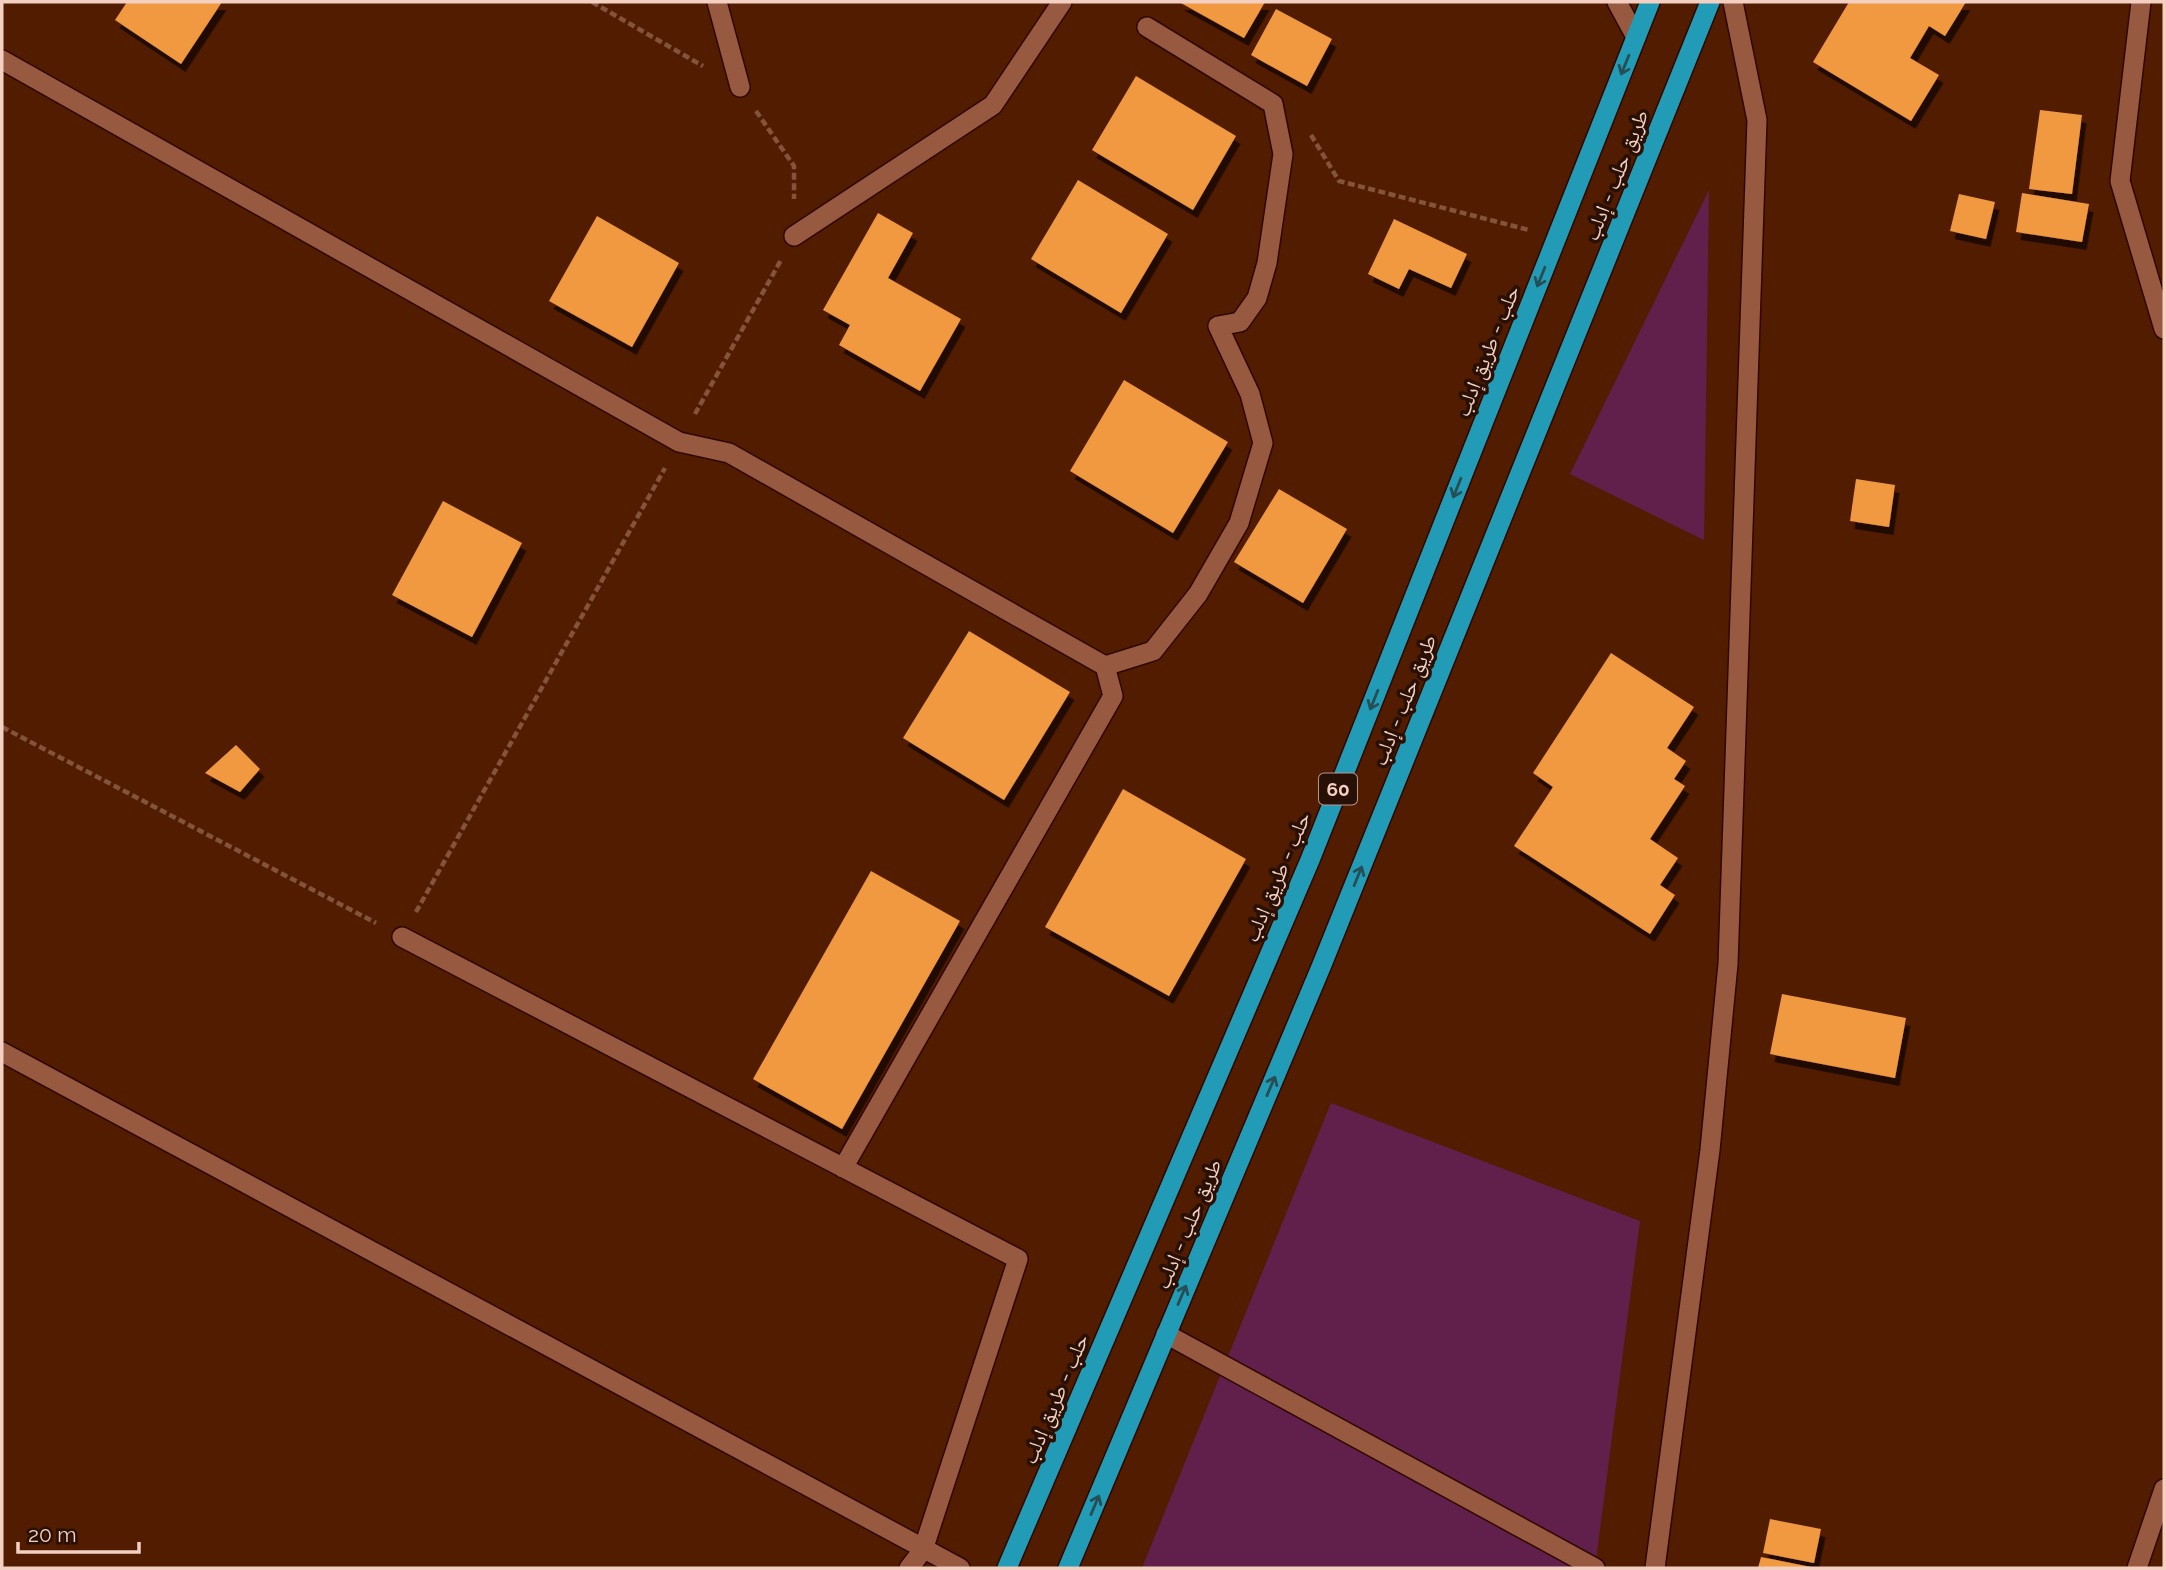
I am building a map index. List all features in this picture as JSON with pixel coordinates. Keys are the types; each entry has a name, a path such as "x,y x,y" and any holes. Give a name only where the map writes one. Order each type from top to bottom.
{"highway":[{"name":"حلب - طريق إدلب","path":"1007,1568 1310,860 1650,2"},
{"name":"طريق حلب - إدلب","path":"1068,1568 1326,954 1710,2"}],"street":[{"path":"717,2 740,88"},
{"path":"794,236 993,105 1062,2"},
{"path":"1617,2 1636,37"},
{"path":"1655,1568 1710,1150 1727,964 1757,120 1732,2"},
{"path":"2141,2 2120,181 2164,329"},
{"path":"1105,666 1153,651 1198,594 1239,523 1264,443 1250,394 1218,326 1240,322 1257,298 1267,262 1283,154 1273,104 1147,27"},
{"path":"2,60 679,442 729,453 1105,666 1113,696 843,1168"},
{"path":"402,937 1018,1259 923,1550 909,1568"},
{"path":"2,1052 960,1568"},
{"path":"1166,1334 1595,1568"},
{"path":"2137,1568 2164,1489"}],"path":[{"path":"1273,104 1315,139 1339,181 1543,234"},
{"path":"2,727 402,937"}],"shaded area":[{"path":"1709,190 1704,540 1570,474"},
{"path":"1331,1103 1640,1221 1595,1568 1142,1568"}],"building":[{"path":"127,2 222,2 181,64 115,20"},
{"path":"1179,2 1265,2 1244,38"},
{"path":"1849,2 1966,2 1945,36 1929,26 1910,58 1939,75 1911,121 1813,62"},
{"path":"1276,9 1332,39 1307,86 1251,55"},
{"path":"1136,76 1236,136 1193,210 1092,150"},
{"path":"2040,110 2082,115 2072,194 2029,189"},
{"path":"1078,180 1168,234 1121,313 1031,259"},
{"path":"2022,193 2089,204 2082,242 2016,232"},
{"path":"1959,194 1995,202 1986,239 1950,231"},
{"path":"878,213 913,233 888,278 961,319 920,391 839,345 850,325 823,310"},
{"path":"597,216 679,263 632,347 549,301"},
{"path":"1394,219 1467,254 1451,288 1409,269 1399,289 1368,274"},
{"path":"1124,380 1228,442 1173,533 1070,471"},
{"path":"1856,479 1895,485 1889,527 1850,521"},
{"path":"1279,489 1347,529 1303,603 1234,562"},
{"path":"443,501 522,543 472,637 392,595"},
{"path":"969,631 1070,692 1004,800 903,738"},
{"path":"1611,653 1694,707 1667,748 1686,761 1674,779 1685,786 1650,839 1678,858 1660,885 1675,895 1650,934 1514,846 1553,787 1533,773"},
{"path":"236,745 260,769 240,792 205,773"},
{"path":"1123,789 1246,859 1169,996 1045,927"},
{"path":"871,871 960,921 842,1129 753,1079"},
{"path":"1782,994 1906,1018 1895,1078 1770,1054"},
{"path":"1770,1519 1821,1529 1814,1563 1763,1553"},
{"path":"1761,1557 1811,1567 1811,1568 1758,1568"}]}
